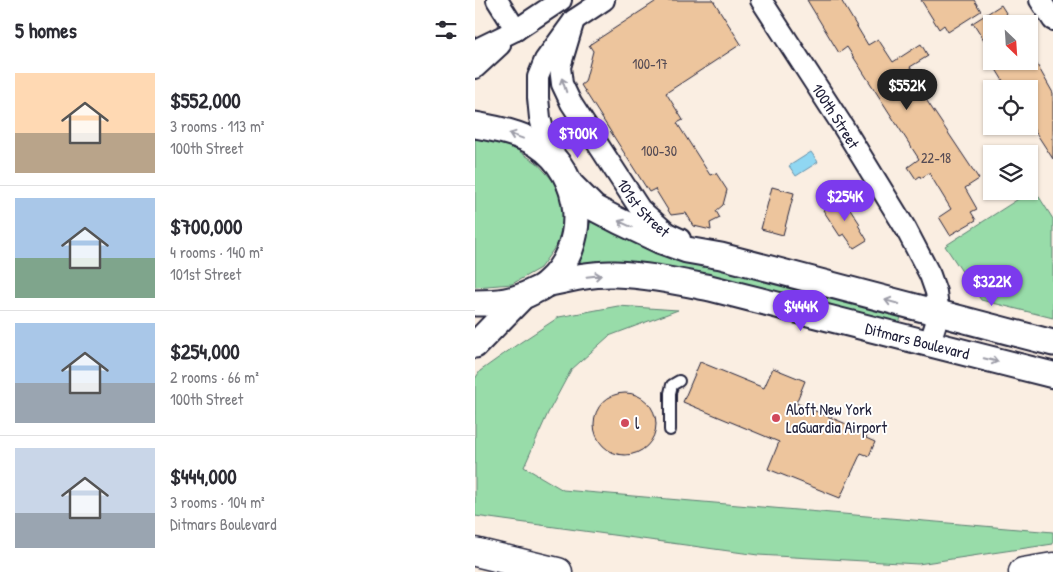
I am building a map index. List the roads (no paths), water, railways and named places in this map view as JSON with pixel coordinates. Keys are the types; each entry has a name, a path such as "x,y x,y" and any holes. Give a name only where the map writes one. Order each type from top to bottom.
{"highway":[{"path":"475,552 558,572"},
{"path":"1023,572 1053,568"}],"street":[{"path":"497,0 516,30"},
{"path":"475,50 516,30 561,0"},
{"path":"475,345 520,299 546,284 562,266 571,248 576,228 577,208 570,184 553,157 545,138 540,118 538,77 545,60 573,20 604,0"},
{"name":"100th Street","path":"761,0 844,128 906,229 936,292 939,314 929,345"},
{"path":"1040,0 1053,20"},
{"name":"101st Street","path":"573,20 560,67 562,84 571,103 640,209 667,233 721,256"},
{"path":"475,68 516,30"},
{"path":"475,125 517,135 537,144 553,157"},
{"name":"Ditmars Boulevard","path":"570,184 594,208 659,240 687,250 721,256 1053,343"},
{"name":"Ditmars Boulevard","path":"546,284 572,278 613,274 659,278 710,288 1053,375"},
{"path":"475,303 498,303 520,299"}],"lane":[{"path":"670,430 670,393 672,385 679,381"}],"water":[{"path":"811,152 818,162 796,176 789,166"}],"place":[{"name":"Aloft New York LaGuardia Airport","path":"776,418"},
{"name":"l","path":"625,423"}]}
